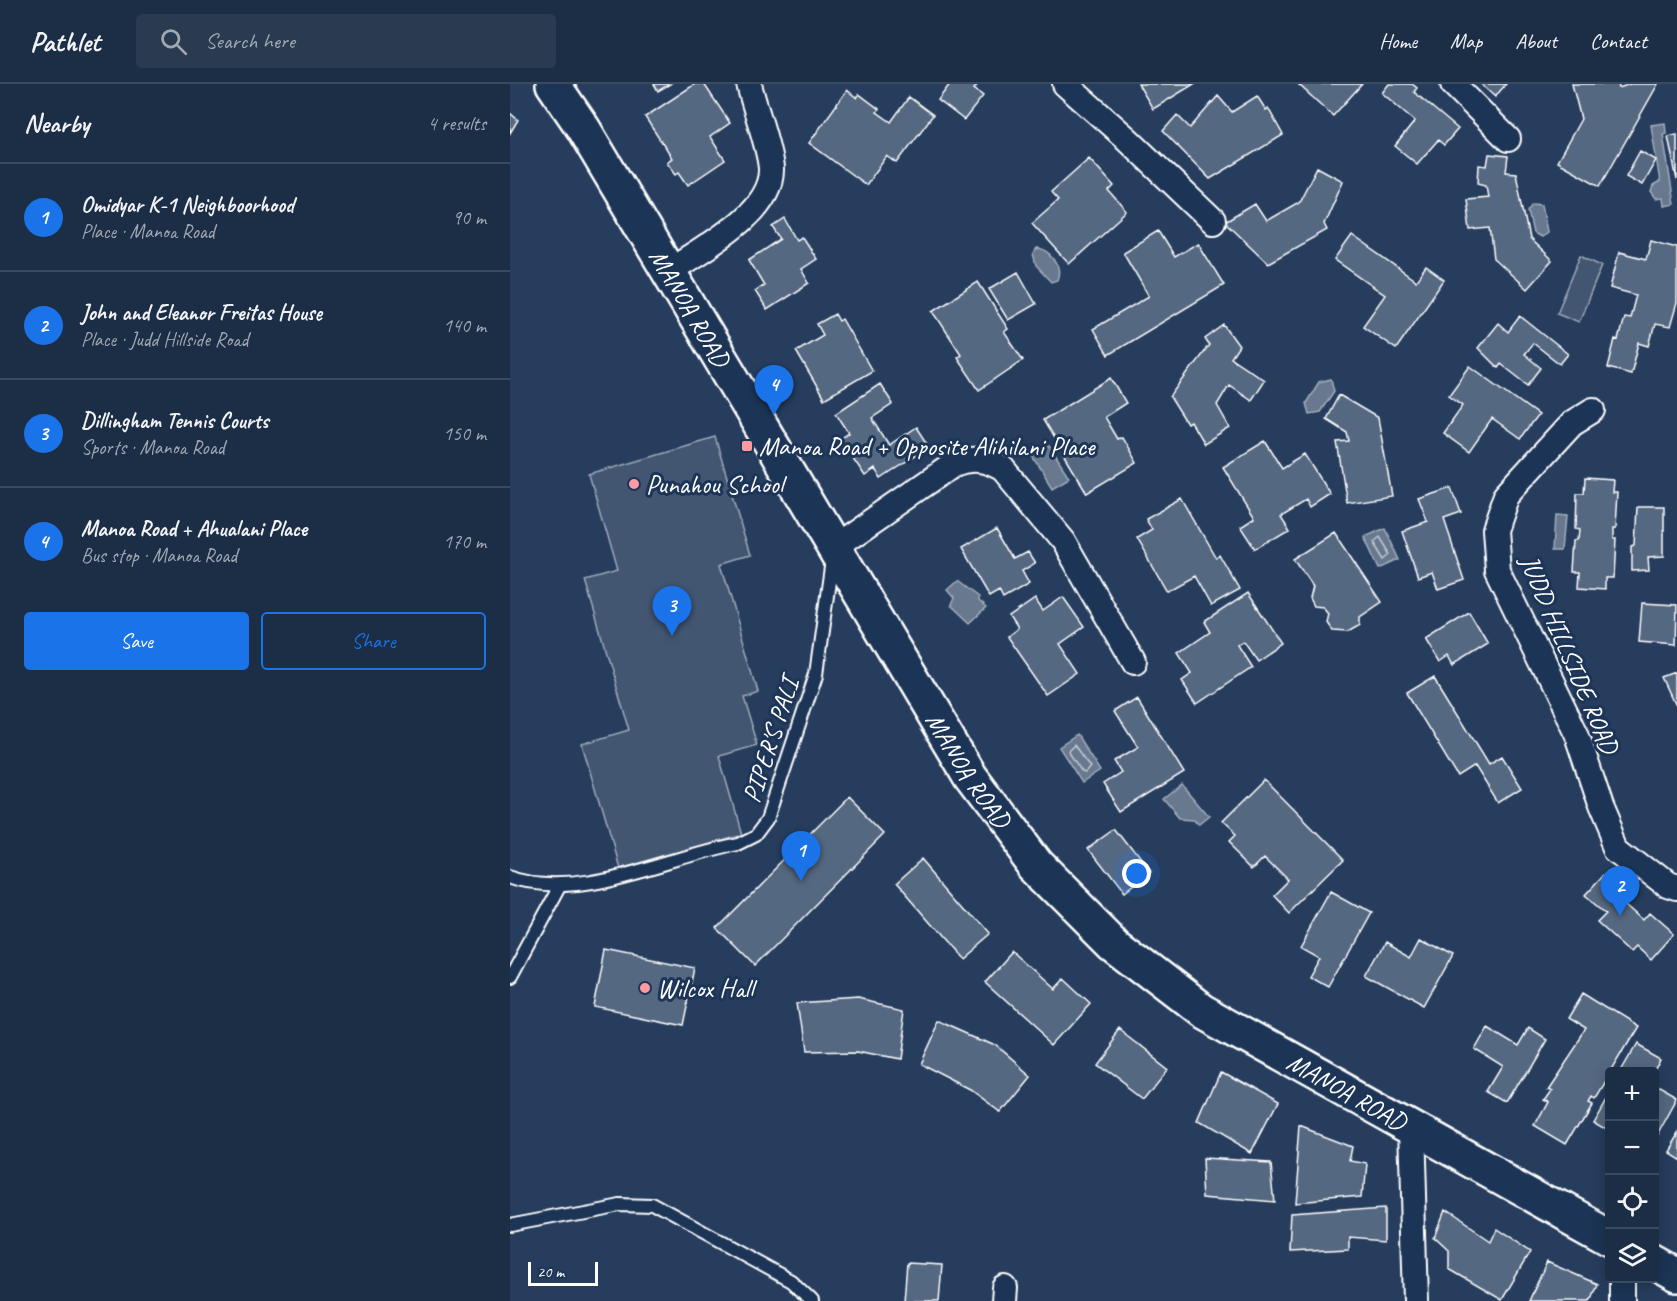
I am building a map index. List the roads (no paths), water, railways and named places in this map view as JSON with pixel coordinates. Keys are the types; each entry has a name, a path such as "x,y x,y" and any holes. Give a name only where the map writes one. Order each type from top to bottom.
{"main road":[{"name":"MANOA ROAD","path":"552,84 583,128 970,777 1036,865 1106,936 1201,1010 1605,1235"},
{"path":"1659,1265 1677,1275"}],"street":[{"path":"668,273 750,214 765,195 771,169 748,84"},
{"path":"1065,84 1125,137 1213,221"},
{"path":"1453,84 1508,139"},
{"name":"JUDD HILLSIDE ROAD","path":"1593,410 1566,429 1506,495 1494,530 1497,570 1577,735 1601,807 1618,847 1668,886 1677,889"},
{"path":"834,547 954,464 967,459 992,463 1003,469 1063,541 1133,662"},
{"path":"1411,1127 1416,1301"},
{"path":"1622,1283 1622,1301"}],"lane":[{"name":"PIPER'S PALI","path":"510,877 524,882 559,886 576,884 738,843 761,829 768,818 816,674 834,547"},
{"path":"510,978 559,886"},
{"path":"510,1224 620,1204 652,1205 791,1281 812,1301"}],"water":[{"path":"1665,123 1666,133 1663,134 1674,204 1664,206 1663,198 1656,199 1651,192 1653,186 1660,182 1651,125"},
{"path":"1533,203 1542,204 1547,232 1540,237 1533,233 1528,210"},
{"path":"1036,249 1046,252 1054,259 1058,269 1057,280 1051,282 1036,266 1033,254"},
{"path":"1331,379 1334,391 1320,412 1309,414 1306,403 1319,382"},
{"path":"1049,446 1069,477 1052,487 1033,456"},
{"path":"1557,515 1568,516 1565,549 1555,549"},
{"path":"1385,528 1400,560 1380,569 1365,537"},
{"path":"957,581 978,597 978,601 986,608 970,623 951,605 954,598 947,590"},
{"path":"1077,735 1100,771 1082,783 1059,747"},
{"path":"1182,785 1209,817 1199,825 1194,819 1180,818 1164,799"}],"place":[{"name":"Manoa Road + Ahualani Place","path":"774,415"},
{"name":"Manoa Road + Opposite Alihilani Place","path":"747,446"},
{"name":"Punahou School","path":"634,484"},
{"name":"Dillingham Tennis Courts","path":"672,636"},
{"name":"Omidyar K-1 Neighboorhood","path":"801,881"},
{"name":"John and Eleanor Freitas House","path":"1620,916"},
{"name":"Wilcox Hall","path":"645,988"}]}
